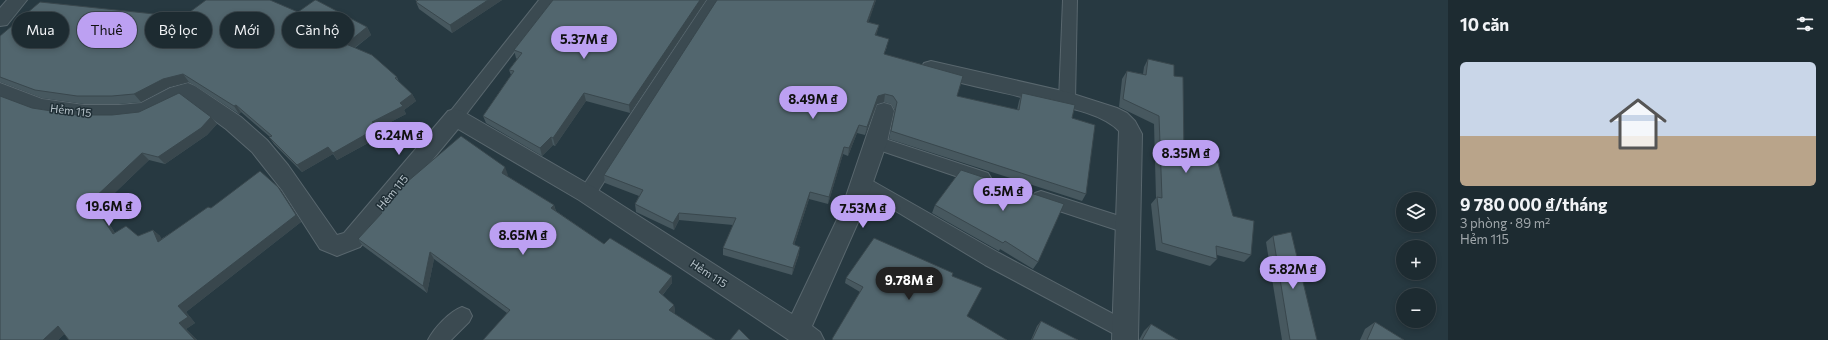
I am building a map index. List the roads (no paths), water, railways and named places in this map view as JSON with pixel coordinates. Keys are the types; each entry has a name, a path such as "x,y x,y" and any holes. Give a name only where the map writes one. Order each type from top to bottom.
{"street":[{"path":"0,20 18,0"},
{"path":"931,68 1067,100 1110,114 1120,119 1128,127 1131,134 1125,335"},
{"name":"Hẻm 115","path":"0,91 40,106 84,113 119,113 145,110 177,93 188,91 247,133 266,152 280,170 325,238 332,245 336,246 352,240 455,117 587,194 804,336"},
{"path":"804,336 852,211 876,142 884,111"}],"lane":[{"path":"455,117 547,0"},
{"path":"587,194 714,0"},
{"path":"1067,100 1070,0"},
{"path":"876,142 998,184"},
{"path":"862,182 1125,335"},
{"path":"1027,193 1129,226"},
{"path":"438,340 462,316"}]}
